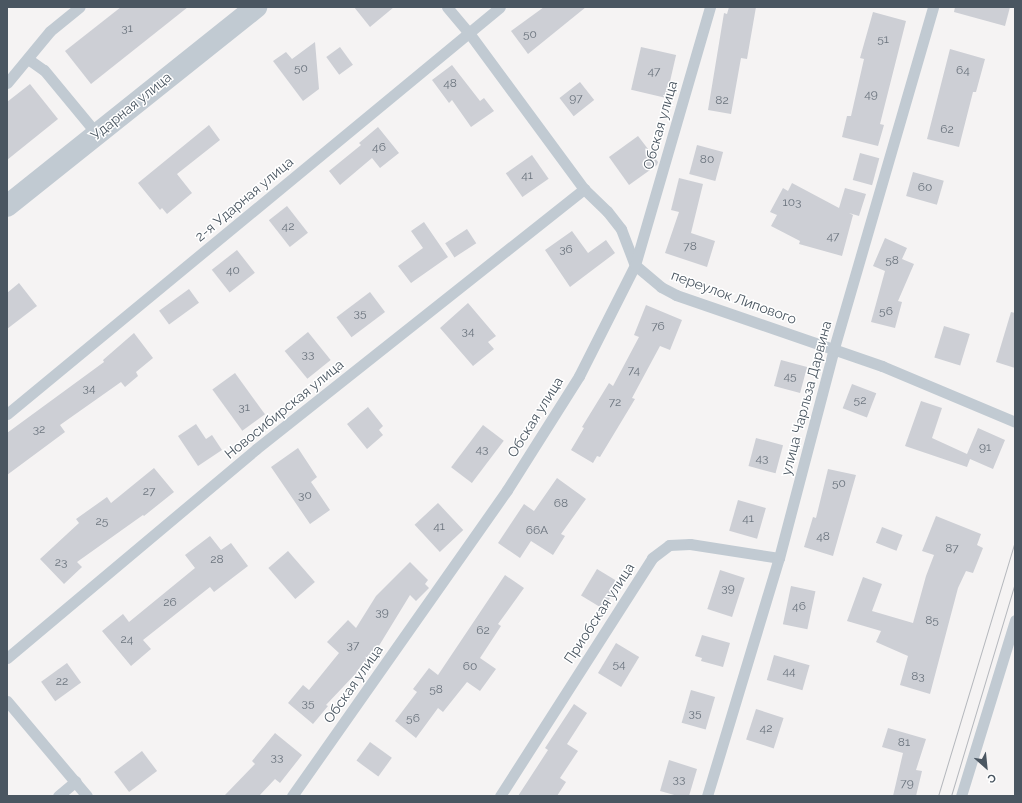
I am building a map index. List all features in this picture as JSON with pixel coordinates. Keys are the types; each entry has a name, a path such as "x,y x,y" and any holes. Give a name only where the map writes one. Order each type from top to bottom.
{"street":[{"name":"Ударная улица","path":"7,206 256,7"}],"lane":[{"path":"7,83 50,31 80,7"},
{"name":"переулок Липового","path":"447,7 584,189 607,211 621,229 635,265 661,287 676,295 834,348 882,366 1015,422"},
{"name":"2-я Ударная улица","path":"7,414 500,7"},
{"name":"Обская улица","path":"292,796 507,490 579,376 635,265 710,7"},
{"name":"улица Чарльза Дарвина","path":"707,796 779,558 834,348 934,7"},
{"path":"28,59 44,70 97,134"},
{"name":"Новосибирская улица","path":"7,658 256,449 584,189"},
{"name":"Приобская улица","path":"500,796 652,558 669,545 690,544 779,558"},
{"path":"962,796 1015,620"},
{"path":"7,701 87,796"},
{"path":"58,796 76,782"}],"building":[{"path":"121,7 188,7 91,84 65,51"},
{"path":"354,7 394,7 370,27"},
{"path":"544,7 586,7 528,54 511,31"},
{"path":"729,7 756,7 747,59 741,58 731,114 708,110 724,13 727,14"},
{"path":"955,7 1010,7 1005,26 954,12"},
{"path":"873,12 906,21 880,124 884,125 878,146 842,137 847,116 851,116 864,59 860,58"},
{"path":"315,42 319,89 303,101 273,61 286,52 292,59"},
{"path":"340,47 353,65 339,75 326,57"},
{"path":"641,47 676,55 666,98 631,90"},
{"path":"950,49 985,59 976,92 973,92 959,147 927,139"},
{"path":"452,65 480,101 484,98 494,111 471,127 452,100 449,103 432,80"},
{"path":"580,82 594,100 574,116 560,98"},
{"path":"30,84 58,119 7,160 7,102"},
{"path":"209,125 220,140 177,174 192,193 167,214 162,208 160,210 138,183"},
{"path":"378,127 399,153 380,168 372,158 340,185 329,171 361,145 359,143"},
{"path":"638,136 658,162 657,165 629,185 609,157"},
{"path":"697,145 723,152 715,181 689,174"},
{"path":"860,153 879,158 872,185 853,180"},
{"path":"532,155 549,179 522,197 506,173"},
{"path":"913,172 944,181 937,205 906,196"},
{"path":"679,178 703,184 691,233 715,241 707,267 665,253 679,212 671,210"},
{"path":"792,183 839,208 845,188 866,194 859,216 849,213 853,215 842,256 799,244 800,241 771,226 777,215 770,212 783,188 788,191"},
{"path":"287,206 308,233 290,247 269,220"},
{"path":"424,222 448,257 411,283 398,266 423,248 411,231"},
{"path":"467,229 476,243 454,257 445,243"},
{"path":"572,231 588,253 606,240 615,253 570,287 545,250"},
{"path":"885,238 907,248 902,259 914,264 898,301 902,302 895,328 871,322 885,271 873,266"},
{"path":"237,250 255,273 230,293 212,270"},
{"path":"19,283 37,306 7,329 7,293"},
{"path":"189,289 199,303 169,325 159,311"},
{"path":"370,292 385,312 352,337 336,317"},
{"path":"468,303 496,336 488,342 494,349 473,366 440,328"},
{"path":"646,305 682,320 670,350 660,346 632,398 635,399 600,457 597,456 593,463 571,450 584,428 582,427 609,383 613,386 639,337 634,335"},
{"path":"1011,312 1015,313 1015,368 996,362"},
{"path":"944,326 970,334 960,365 934,358"},
{"path":"308,332 331,360 307,379 285,351"},
{"path":"134,333 153,358 136,372 138,376 125,387 121,382 60,425 65,432 7,475 7,433 104,362 103,360"},
{"path":"781,360 807,367 800,393 774,386"},
{"path":"235,373 265,414 242,431 212,389"},
{"path":"852,384 876,393 867,418 843,408"},
{"path":"921,401 942,408 932,438 967,454 978,428 1005,440 993,469 970,459 967,467 905,446"},
{"path":"368,407 383,426 379,430 383,435 367,449 347,424"},
{"path":"196,424 206,439 212,435 222,450 198,466 178,436"},
{"path":"483,425 504,441 472,483 451,467"},
{"path":"756,438 783,445 776,473 748,466"},
{"path":"298,448 317,477 311,482 330,510 310,524 271,467"},
{"path":"154,468 174,492 144,516 143,515 77,562 82,567 64,584 40,559 79,523 76,519 107,497 111,503"},
{"path":"828,469 856,475 833,556 804,547 813,517 816,518"},
{"path":"557,478 586,499 561,534 565,536 553,555 531,541 520,558 498,543 524,504 534,511"},
{"path":"738,500 766,508 757,539 729,531"},
{"path":"438,503 463,530 440,552 415,525"},
{"path":"936,516 981,534 977,545 983,548 973,573 966,571 958,588 930,694 900,685 908,656 876,642 881,631 847,621 863,577 882,584 872,611 913,623 926,576 934,555 922,551"},
{"path":"882,527 903,535 896,551 876,543"},
{"path":"210,536 221,550 231,543 248,566 214,592 210,587 143,640 151,649 131,666 102,631 123,614 129,622 195,568 185,555"},
{"path":"288,551 315,582 295,599 268,568"},
{"path":"410,562 428,580 425,584 429,588 416,601 410,595 377,649 378,650 326,705 328,706 313,724 288,703 303,685 309,690 339,653 327,642 348,620 356,628 376,596"},
{"path":"597,569 619,582 603,609 581,596"},
{"path":"720,570 745,578 732,617 707,609"},
{"path":"505,575 524,588 498,624 501,626 480,658 496,669 480,691 467,682 443,712 438,708 416,738 395,721 417,692 413,689 429,668 438,675"},
{"path":"791,586 815,591 807,629 783,624"},
{"path":"702,635 730,643 723,667 701,661 702,658 695,656"},
{"path":"616,643 639,657 621,687 598,673"},
{"path":"774,655 810,665 802,690 767,680"},
{"path":"67,663 81,682 55,701 41,682"},
{"path":"691,690 715,697 706,730 682,723"},
{"path":"574,704 587,713 567,744 578,751 560,778 566,782 557,796 518,796 548,750 545,748"},
{"path":"756,709 784,718 774,748 746,739"},
{"path":"888,728 926,739 916,770 922,771 916,796 893,796 903,753 882,747"},
{"path":"275,733 302,755 280,783 275,779 259,796 224,796 255,764 252,761"},
{"path":"370,742 392,758 378,776 356,761"},
{"path":"142,751 157,771 129,792 114,772"},
{"path":"669,760 697,769 689,796 678,796 660,791"}],"tram line":[{"path":"938,796 1015,541"},
{"path":"951,796 1015,583"}]}
